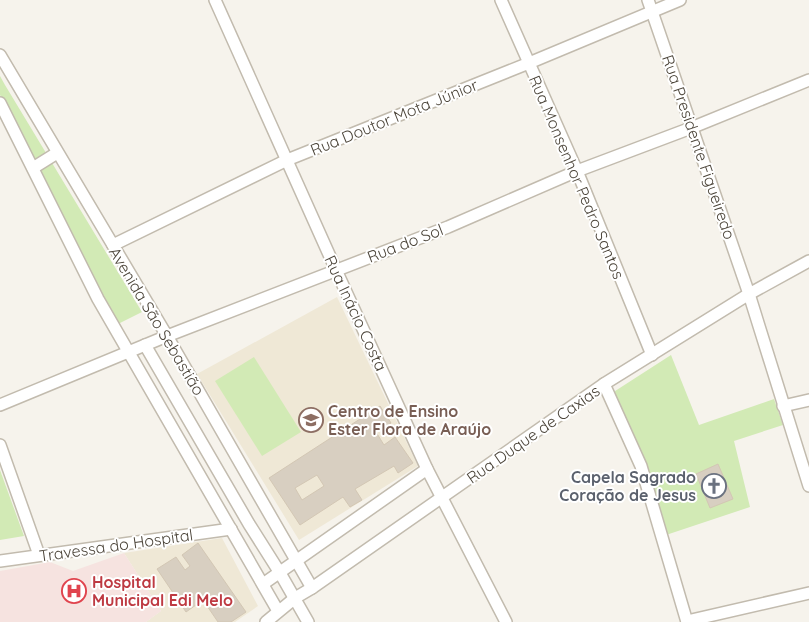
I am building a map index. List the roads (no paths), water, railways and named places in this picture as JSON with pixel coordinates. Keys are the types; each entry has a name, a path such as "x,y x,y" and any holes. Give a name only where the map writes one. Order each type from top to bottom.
{"street":[{"name":"Rua Inácio Costa","path":"215,0 427,469 506,622"},
{"name":"Rua Monsenhor Pedro Santos","path":"501,0 577,171 652,355"},
{"name":"Rua Presidente Figueiredo","path":"648,0 749,294 809,486"},
{"name":"Rua Doutor Mota Júnior","path":"113,245 287,160 680,0"},
{"name":"Avenida São Sebastião","path":"0,55 167,336 312,588"},
{"name":"Rua do Sol","path":"0,405 167,336 448,227 577,171 691,128 809,80"},
{"path":"0,103 98,300 127,353 278,611"},
{"path":"33,168 57,152"},
{"name":"Rua Duque de Caxias","path":"266,622 295,598 604,384 749,294 809,261"},
{"name":"Avenida São Sebastião","path":"145,345 248,524 280,573 308,622"},
{"path":"604,384 641,466 687,622 809,593"},
{"path":"784,406 809,400"},
{"path":"0,445 39,555"},
{"path":"263,584 427,469"},
{"name":"Travessa do Hospital","path":"0,561 231,529"}],"place":[{"name":"Centro de Ensino Ester Flora de Araújo","path":"311,420"},
{"name":"Capela Sagrado Coração de Jesus","path":"714,486"},
{"name":"Hospital Municipal Edi Melo","path":"74,591"}]}
